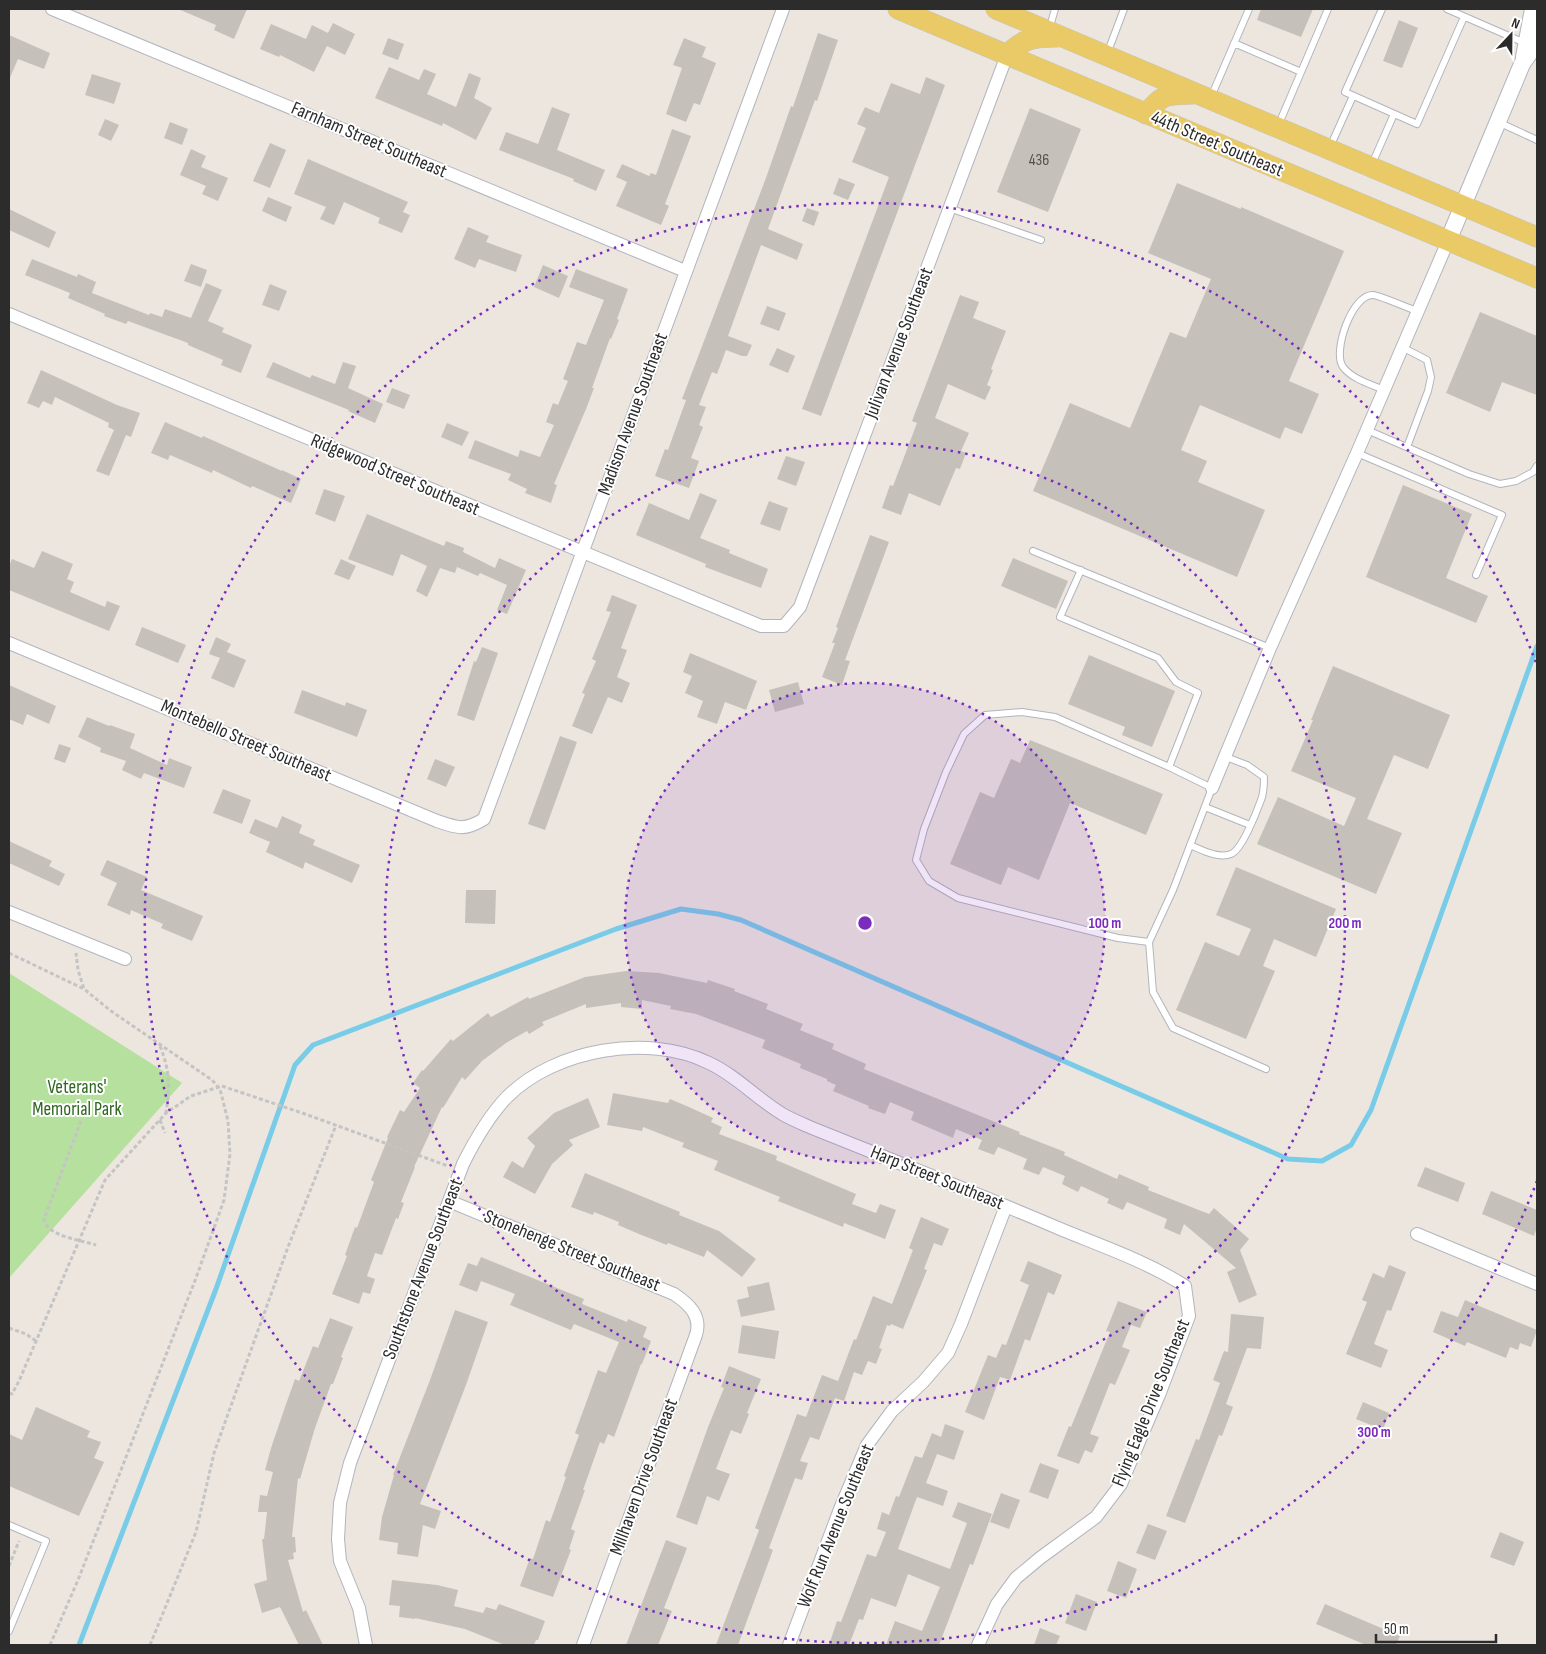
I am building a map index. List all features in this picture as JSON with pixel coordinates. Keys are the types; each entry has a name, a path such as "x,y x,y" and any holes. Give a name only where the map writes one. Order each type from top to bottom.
{"main road":[{"name":"44th Street Southeast","path":"898,9 1537,278"},
{"name":"44th Street Southeast","path":"996,9 1537,237"},
{"path":"1007,55 1016,46 1028,40 1055,34"},
{"path":"1146,114 1158,100 1167,95 1203,96"}],"street":[{"name":"Farnham Street Southeast","path":"52,9 686,271"},
{"name":"Madison Avenue Southeast","path":"484,819 783,9"},
{"path":"1212,788 1270,648 1367,430 1532,43 1533,9"},
{"name":"Julivan Avenue Southeast","path":"784,626 800,607 1007,55"},
{"name":"Ridgewood Street Southeast","path":"9,314 761,626 784,626"},
{"name":"Montebello Street Southeast","path":"9,643 437,822 455,828 473,826 484,819"},
{"path":"9,912 125,959"},
{"name":"Southstone Avenue Southeast","path":"366,1645 359,1608 340,1561 338,1539 340,1503 350,1463 460,1170 475,1139 489,1117 508,1096 547,1068 603,1050 660,1049 697,1057"},
{"name":"Harp Street Southeast","path":"697,1057 722,1070 784,1115 1165,1273 1185,1286"},
{"name":"Stonehenge Street Southeast","path":"449,1201 662,1288 679,1297 692,1308"},
{"name":"Wolf Run Avenue Southeast","path":"789,1645 840,1509 867,1445 892,1411 923,1382 948,1353 1006,1206"},
{"path":"1417,1234 1537,1284"},
{"name":"Flying Eagle Drive Southeast","path":"978,1645 997,1604 1016,1578 1096,1517 1121,1484 1159,1395 1189,1316 1185,1286"},
{"name":"Millhaven Drive Southeast","path":"583,1645 696,1335 698,1320 692,1308"}],"lane":[{"path":"1055,9 1055,34"},
{"path":"1107,56 1124,9"},
{"path":"1203,96 1234,43 1249,9"},
{"path":"1277,127 1328,9"},
{"path":"1382,9 1345,92 1416,124 1464,16"},
{"path":"1447,9 1532,43"},
{"path":"1234,43 1301,72"},
{"path":"1329,150 1353,96"},
{"path":"1371,167 1394,114"},
{"path":"1498,122 1537,140"},
{"path":"950,208 1041,240"},
{"path":"1384,390 1352,375 1342,366 1339,354 1345,329 1357,304 1365,297 1373,295 1417,311"},
{"path":"1402,346 1427,360 1431,377 1428,392 1407,447"},
{"path":"1367,430 1469,474 1500,484 1516,481 1533,472 1537,466"},
{"path":"1357,453 1502,515 1476,575"},
{"path":"1033,551 1270,648"},
{"path":"1081,570 1060,617 1158,658 1176,682 1198,693 1169,767"},
{"path":"1149,942 1118,938 958,898 929,881 916,860 924,829 943,780 964,734 985,715 1022,712 1055,717 1212,788 1174,890 1149,942 1153,992 1173,1028 1266,1069"},
{"path":"1190,845 1208,853 1221,856 1233,854 1240,845 1261,800 1264,777 1247,765 1226,757"},
{"path":"1205,807 1250,825"},
{"path":"9,1525 46,1541 9,1630"}],"path":[{"path":"74,938 78,970 84,989"},
{"path":"9,953 84,989 111,1011 212,1080 220,1089 228,1121 230,1154 224,1200 193,1288 78,1580 50,1645"},
{"path":"160,1045 170,1084 166,1113"},
{"path":"9,1398 106,1180 166,1113 191,1096 217,1086 222,1086 460,1170"},
{"path":"160,1120 165,1133"},
{"path":"80,1121 44,1219 45,1225 50,1230 78,1241 96,1245"},
{"path":"150,1645 196,1532 214,1453 288,1247 336,1125"},
{"path":"9,1328 36,1340"},
{"path":"9,1566 23,1531"}],"green space":[{"name":"Veterans' Memorial Park","path":"9,973 182,1083 9,1278"}],"building":[{"path":"178,9 247,9 234,39 214,30 216,25"},
{"path":"1261,9 1313,9 1301,37 1257,20"},
{"path":"1399,20 1418,28 1402,68 1383,61"},
{"path":"333,23 355,34 345,55 327,46 314,72 280,55 279,57 260,49 271,24 306,39 312,25 328,33"},
{"path":"818,33 838,40 768,229 803,244 797,260 761,245 728,336 752,345 747,356 726,350 717,374 712,372 699,405 706,407 699,425 703,427 691,458 699,461 689,488 655,476 665,449 668,450 686,400 682,399 767,175 791,106 793,107"},
{"path":"9,35 50,53 44,69 18,59 9,80"},
{"path":"388,38 404,44 398,60 382,54"},
{"path":"684,38 706,47 702,57 716,63 700,105 694,103 686,122 666,114 682,68 673,65"},
{"path":"389,67 419,80 424,69 436,74 427,94 456,107 469,73 481,78 474,98 492,108 476,140 443,123 442,126 375,98"},
{"path":"92,74 121,83 114,104 85,95"},
{"path":"926,77 945,85 821,416 802,409 889,177 852,162 866,128 857,124 865,107 879,113 891,83 920,94"},
{"path":"552,107 570,114 557,150 605,170 596,191 573,181 574,179 499,150 506,132 538,144"},
{"path":"1030,108 1081,129 1048,212 997,192"},
{"path":"105,119 119,125 111,141 98,135"},
{"path":"170,122 188,129 182,145 164,138"},
{"path":"672,129 691,136 665,204 669,206 661,225 616,206 627,182 616,177 622,164 649,176 651,173 656,175"},
{"path":"270,143 286,150 270,188 253,181"},
{"path":"191,149 206,156 201,167 228,178 218,201 202,194 206,186 180,175"},
{"path":"308,159 408,202 403,212 410,215 402,233 378,223 380,218 344,202 334,225 320,219 326,207 294,194"},
{"path":"839,178 855,184 848,200 833,194"},
{"path":"1177,183 1241,209 1241,207 1344,251 1289,381 1319,394 1302,434 1285,427 1280,439 1200,405 1181,450 1207,461 1198,482 1265,510 1237,577 1033,491 1070,403 1130,428 1170,332 1186,338 1211,279 1148,253"},
{"path":"268,197 292,207 286,222 262,211"},
{"path":"807,208 819,212 814,226 802,221"},
{"path":"9,209 56,232 49,248 9,230"},
{"path":"468,227 489,236 486,242 522,255 516,272 479,259 475,268 454,259"},
{"path":"32,259 77,277 78,274 96,282 92,293 149,315 150,313 162,317 165,309 191,318 206,283 222,290 208,321 224,328 222,332 252,345 241,373 221,365 223,360 188,345 188,343 128,321 126,324 104,316 105,314 68,298 70,293 25,275"},
{"path":"191,264 207,270 201,287 184,281"},
{"path":"543,265 568,276 559,298 534,287"},
{"path":"576,269 628,289 617,319 619,320 610,338 592,388 594,388 554,484 557,485 551,503 525,493 527,489 508,480 511,474 468,458 475,440 518,457 520,450 540,457 554,425 546,422 553,403 558,405 568,381 563,379 577,342 586,345 604,300 569,287"},
{"path":"270,284 287,291 279,311 262,305"},
{"path":"960,295 979,302 973,318 1006,331 991,369 993,370 987,385 991,387 985,400 948,384 935,418 969,433 961,451 966,453 960,469 956,468 940,506 909,493 901,515 882,508 890,485 893,486 917,423 912,421"},
{"path":"767,306 786,313 779,331 760,324"},
{"path":"1480,312 1537,336 1537,395 1502,382 1490,412 1446,393"},
{"path":"777,348 795,356 788,373 769,365"},
{"path":"273,362 310,378 312,375 335,384 343,362 356,366 348,388 383,404 375,423 349,410 266,377"},
{"path":"41,370 117,405 140,413 131,437 126,435 109,476 96,471 114,430 108,427 109,423 55,397 52,405 43,401 39,408 27,403"},
{"path":"392,388 410,395 404,409 386,402"},
{"path":"165,422 202,438 203,436 301,479 291,503 252,486 251,488 213,470 212,473 170,455 168,460 151,453"},
{"path":"447,423 469,432 462,446 441,437"},
{"path":"786,456 805,462 796,486 777,479"},
{"path":"1403,485 1472,514 1446,578 1488,596 1476,623 1366,577"},
{"path":"324,489 345,496 335,522 315,514"},
{"path":"700,493 717,500 700,538 730,550 729,553 768,569 761,588 705,567 706,564 636,535 649,503 689,520"},
{"path":"769,501 788,508 780,531 760,524"},
{"path":"367,514 444,546 446,541 464,548 463,552 495,568 499,558 526,570 507,614 497,610 507,585 480,573 478,576 457,567 455,573 440,568 427,597 416,591 427,566 401,554 393,576 348,559"},
{"path":"870,535 889,542 845,660 850,661 842,685 822,677 835,643 832,643 838,628 836,627"},
{"path":"42,551 73,564 67,579 74,582 70,592 105,607 107,601 120,606 109,631 9,590 9,566 12,559 34,568"},
{"path":"1013,558 1068,581 1056,609 1001,586"},
{"path":"341,559 356,566 349,580 334,574"},
{"path":"612,595 637,605 621,648 627,650 617,677 630,683 622,703 608,697 592,734 572,726 585,694 582,693 596,661 592,659 611,612 606,611"},
{"path":"142,627 186,645 178,663 135,645"},
{"path":"216,637 231,644 227,652 246,660 234,688 211,678 220,658 209,654"},
{"path":"482,647 498,653 474,721 457,715 474,661 476,662"},
{"path":"690,653 757,681 746,710 725,702 717,724 697,717 703,701 685,693 692,676 683,672"},
{"path":"1089,655 1175,691 1152,747 1122,735 1125,727 1068,704"},
{"path":"1333,666 1450,715 1428,769 1394,755 1367,819 1402,833 1376,894 1257,844 1278,797 1344,826 1356,798 1291,771"},
{"path":"798,682 804,704 775,712 769,690"},
{"path":"9,685 56,706 49,724 27,714 23,725 9,719"},
{"path":"302,690 345,706 346,702 367,710 357,737 294,713"},
{"path":"87,717 135,734 130,748 167,765 169,758 192,767 184,788 144,773 141,779 122,770 126,761 100,752 101,748 78,737"},
{"path":"560,736 577,742 545,830 528,824"},
{"path":"1030,740 1163,794 1146,835 1070,803 1039,880 1008,867 1001,885 950,864 980,792 994,798 1011,759 1020,763"},
{"path":"59,744 71,748 65,763 54,759"},
{"path":"435,759 455,767 446,787 427,779"},
{"path":"223,789 251,800 242,824 213,813"},
{"path":"282,816 302,825 299,833 315,840 313,845 360,865 352,883 305,862 303,869 266,852 270,842 249,833 255,819 277,828"},
{"path":"9,841 52,861 49,866 65,874 59,886 9,863"},
{"path":"107,860 147,877 141,890 203,916 192,941 161,928 163,924 131,910 130,915 107,905 117,883 100,875"},
{"path":"1236,867 1336,909 1316,957 1274,939 1263,966 1275,971 1246,1039 1176,1010 1205,942 1239,956 1251,929 1216,915"},
{"path":"466,890 496,890 495,924 465,923"},
{"path":"626,971 659,973 707,983 708,980 735,989 734,991 768,1004 766,1009 803,1024 800,1030 834,1044 832,1049 866,1064 864,1069 1020,1132 1019,1134 1065,1152 1064,1155 1117,1179 1119,1174 1149,1187 1148,1190 1209,1214 1214,1208 1249,1239 1240,1250 1257,1295 1239,1303 1227,1272 1236,1268 1184,1224 1180,1235 1164,1228 1167,1219 1127,1202 1123,1210 1107,1203 1109,1199 1081,1186 1078,1192 1062,1184 1065,1176 1043,1167 1039,1175 1023,1169 1027,1159 998,1147 994,1155 978,1149 982,1140 956,1129 953,1138 911,1120 914,1112 890,1102 885,1114 868,1108 869,1106 833,1091 836,1085 827,1081 827,1079 800,1068 801,1064 762,1048 765,1040 696,1014 670,1009 671,1006 642,1000 642,1009 621,1007 621,1003 586,1008 586,1004 542,1022 544,1025 529,1034 527,1031 506,1043 482,1061 465,1080 462,1077 442,1107 414,1167 401,1202 404,1203 398,1219 396,1218 382,1255 375,1253 367,1276 375,1279 370,1294 363,1292 359,1304 332,1294 347,1256 345,1255 355,1227 357,1228 374,1182 371,1180 387,1137 400,1110 404,1112 420,1088 413,1083 422,1070 451,1039 453,1041 488,1013 491,1017 528,997 529,999 585,977"},
{"path":"613,1093 668,1103 670,1099 713,1118 711,1122 722,1127 719,1134 777,1156 776,1160 856,1194 852,1204 876,1213 880,1204 896,1210 885,1239 844,1223 843,1227 778,1201 780,1197 714,1170 718,1161 682,1147 684,1143 643,1127 642,1131 607,1125"},
{"path":"588,1098 600,1127 569,1140 573,1145 552,1164 535,1194 503,1177 512,1161 523,1168 535,1146 527,1138 554,1113"},
{"path":"1425,1167 1465,1183 1458,1202 1417,1186"},
{"path":"585,1173 680,1212 679,1215 719,1231 756,1259 742,1277 707,1250 704,1257 639,1234 618,1225 619,1222 594,1212 593,1215 571,1207"},
{"path":"1491,1191 1537,1210 1537,1227 1534,1236 1482,1214"},
{"path":"921,1217 949,1229 942,1246 934,1243 924,1269 927,1270 903,1329 891,1324 890,1326 887,1325 879,1348 882,1349 876,1364 868,1361 862,1375 854,1372 844,1401 835,1398 819,1440 810,1437 800,1461 808,1463 802,1480 795,1478 769,1548 773,1550 738,1645 716,1645 759,1530 755,1528 797,1414 806,1417 822,1375 838,1381 873,1296 892,1304 913,1250 909,1248"},
{"path":"481,1257 584,1299 582,1304 627,1322 628,1319 647,1327 643,1337 651,1341 614,1437 608,1434 604,1444 600,1442 571,1529 575,1531 569,1549 571,1550 553,1597 520,1586 530,1558 533,1559 546,1520 550,1522 579,1435 575,1433 598,1370 606,1373 619,1342 574,1324 571,1330 510,1305 515,1294 481,1281 477,1292 459,1285 468,1263 477,1266"},
{"path":"1028,1261 1062,1275 1054,1295 1048,1292 1030,1341 1025,1339 1010,1380 1000,1377 984,1420 965,1412 988,1355 996,1358 1002,1344 1006,1345 1029,1285 1020,1281"},
{"path":"1389,1265 1406,1272 1391,1311 1387,1310 1374,1344 1388,1350 1381,1368 1346,1354 1367,1302 1362,1300 1373,1273 1384,1278"},
{"path":"769,1282 775,1310 741,1317 737,1300 749,1297 747,1287"},
{"path":"1465,1300 1537,1330 1531,1347 1520,1343 1518,1350 1510,1347 1506,1358 1467,1342 1465,1346 1433,1332 1441,1311 1458,1317"},
{"path":"1118,1301 1147,1312 1140,1328 1131,1325 1122,1347 1130,1350 1115,1385 1110,1383 1090,1434 1099,1437 1092,1453 1085,1450 1079,1464 1057,1456 1110,1332 1106,1331"},
{"path":"455,1310 488,1322 420,1504 441,1511 435,1529 423,1525 418,1557 397,1554 398,1543 379,1540 382,1517 393,1475"},
{"path":"1231,1314 1264,1317 1261,1349 1247,1348 1226,1404 1233,1407 1222,1436 1219,1435 1185,1523 1166,1516 1196,1439 1199,1440 1220,1383 1213,1380 1224,1351 1228,1352"},
{"path":"330,1318 353,1327 341,1357 343,1358 315,1428 300,1479 298,1478 292,1537 295,1537 296,1552 293,1553 294,1559 288,1560 303,1612 306,1610 323,1645 299,1645 280,1607 262,1613 254,1584 267,1580 262,1539 264,1539 267,1512 258,1512 260,1495 267,1496 273,1472 265,1470 271,1448 295,1379 299,1381 313,1346 318,1348"},
{"path":"742,1325 779,1331 775,1359 738,1353"},
{"path":"729,1366 761,1379 747,1413 749,1414 741,1434 731,1430 716,1469 730,1474 719,1501 707,1496 697,1525 676,1517 724,1388 721,1387"},
{"path":"1363,1402 1389,1413 1383,1430 1356,1419"},
{"path":"36,1407 90,1431 87,1437 101,1442 94,1458 104,1462 79,1516 9,1486 9,1434 22,1440"},
{"path":"945,1424 964,1431 954,1460 937,1454 926,1483 948,1491 943,1506 917,1497 898,1549 950,1569 967,1523 952,1517 958,1502 992,1514 973,1565 970,1564 939,1645 886,1645 895,1621 922,1631 940,1587 908,1574 896,1607 871,1598 863,1620 859,1619 849,1645 829,1645 837,1621 841,1622 867,1554 876,1557 886,1532 877,1529 882,1512 889,1515 896,1496 899,1497 915,1456 922,1458 932,1433 941,1437"},
{"path":"1040,1463 1059,1470 1048,1499 1029,1492"},
{"path":"1001,1493 1020,1500 1009,1529 990,1522"},
{"path":"1148,1524 1167,1531 1155,1560 1136,1553"},
{"path":"1500,1532 1524,1542 1514,1566 1490,1557"},
{"path":"666,1540 687,1548 664,1608 672,1611 658,1645 626,1645"},
{"path":"1118,1561 1137,1569 1126,1598 1107,1591"},
{"path":"392,1580 437,1585 458,1590 454,1606 483,1613 486,1607 496,1610 499,1604 545,1621 538,1640 536,1640 534,1645 505,1645 465,1629 415,1618 399,1617 400,1606 389,1605"},
{"path":"1076,1594 1097,1602 1086,1631 1065,1623"},
{"path":"1325,1604 1400,1636 1396,1645 1366,1645 1316,1624"},
{"path":"1040,1628 1060,1636 1056,1645 1034,1645"}],"waterway":[{"path":"79,1645 216,1289 295,1065 313,1045 616,929 681,909 718,914 741,920 1288,1159 1322,1161 1351,1145 1371,1110 1537,646"}]}
